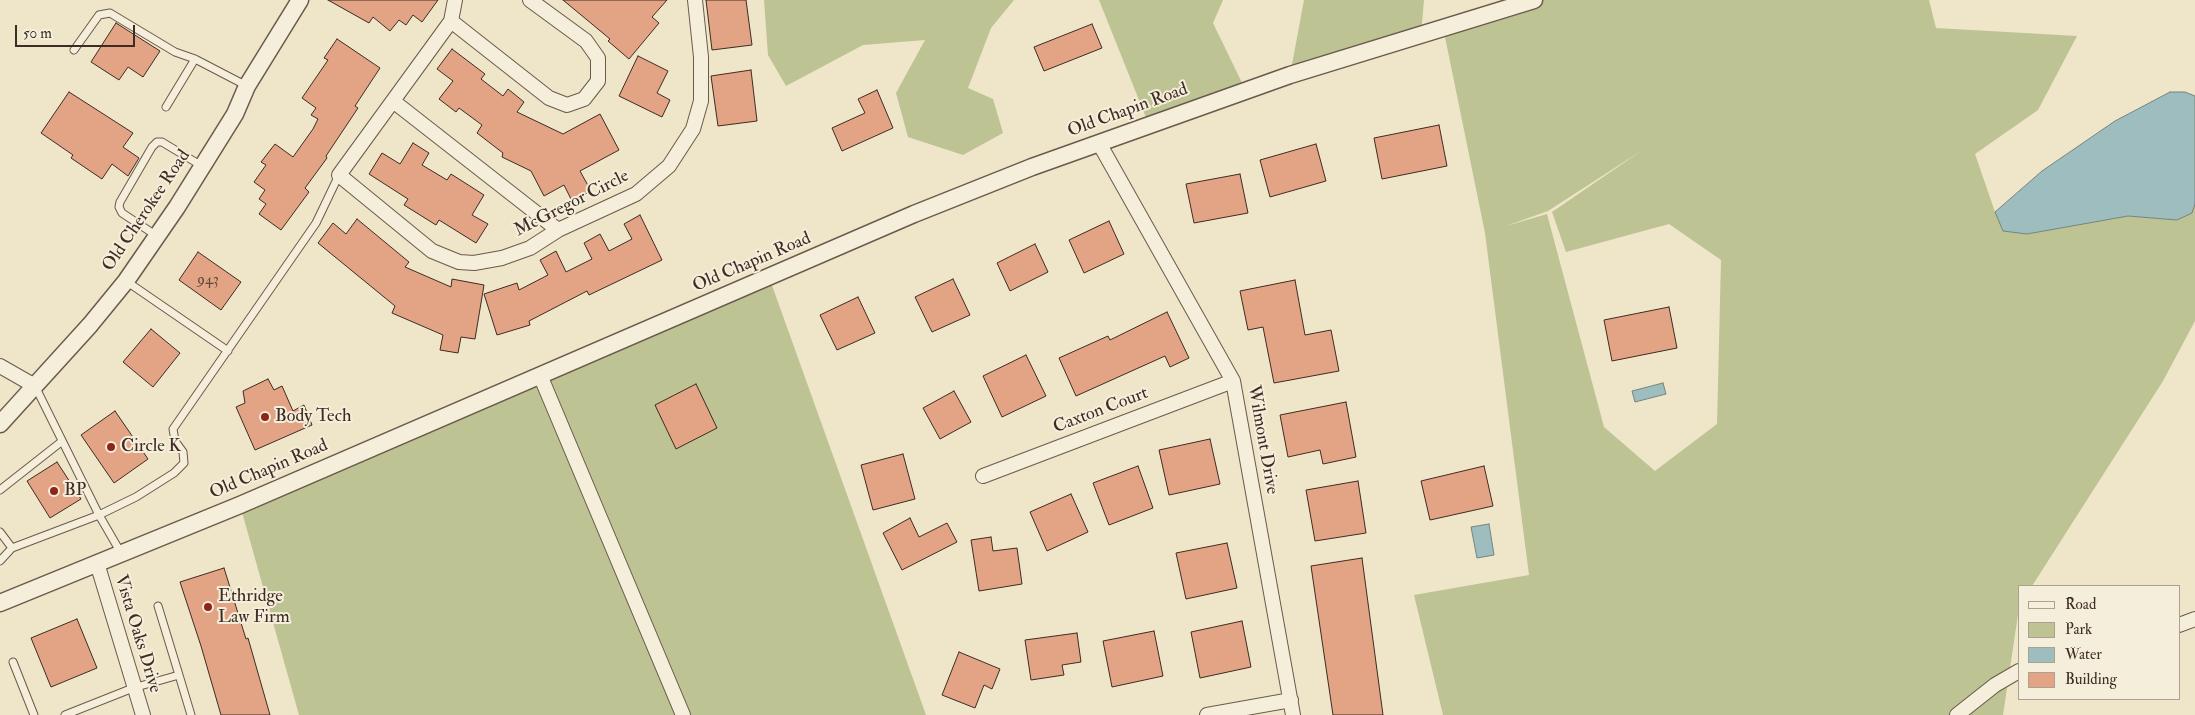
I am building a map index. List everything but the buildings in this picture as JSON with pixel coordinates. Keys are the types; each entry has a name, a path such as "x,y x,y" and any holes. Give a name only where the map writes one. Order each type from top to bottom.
{"street":[{"name":"Old Cherokee Road","path":"0,424 126,281 235,114 247,86 300,0"},
{"path":"339,175 451,21 456,0"},
{"path":"451,21 549,98 567,105 584,100 598,81 598,58 586,41 530,0"},
{"name":"Old Chapin Road","path":"0,603 240,505 914,214 1099,143 1290,75 1534,0"},
{"name":"McGregor Circle","path":"339,175 432,251 459,262 474,263 502,258 530,248 558,230 648,186 669,166 686,142 697,115 702,86 693,2"},
{"path":"393,101 558,230"},
{"name":"Wilmont Drive","path":"1099,143 1233,381 1293,715"},
{"path":"0,366 35,386"},
{"path":"540,375 683,715"},
{"name":"Caxton Court","path":"983,476 1233,381"},
{"name":"Vista Oaks Drive","path":"97,563 133,688 143,715"},
{"path":"2180,625 2195,619"},
{"path":"1957,715 1994,685 2018,672"},
{"path":"1207,715 1291,700"}],"lane":[{"path":"74,50 99,15 110,13 175,52 195,59 247,86"},
{"path":"166,106 195,59"},
{"path":"157,236 122,213 119,207 120,202 152,147 157,142 162,142 202,166"},
{"path":"0,561 12,548 99,515 136,496 174,472 184,463 183,452 176,441 173,429 316,223 339,175"},
{"path":"126,281 228,351"},
{"path":"35,386 61,442 121,553"},
{"path":"0,490 61,442"},
{"path":"0,532 12,548"},
{"path":"158,606 191,715"},
{"path":"13,662 34,715"},
{"path":"65,715 133,688 179,676"}],"green space":[{"path":"764,0 1014,0 991,28 968,88 993,99 1003,133 963,155 908,137 896,93 925,40 863,45 786,86 768,55"},
{"path":"1099,0 1223,0 1213,23 1246,91 1149,125"},
{"path":"1304,0 1424,0 1421,34 1290,75"},
{"path":"1522,0 1929,0 1936,28 2077,36 2038,110 1975,154 1995,212 2027,234 2128,216 2177,220 2195,188 2195,321 2163,381 2033,585 2018,585 2018,615 2003,715 1443,715 1414,595 1529,575 1485,233 1443,27","holes":["1644,149 1552,212 1566,252 1669,224 1721,260 1717,424 1655,471 1604,427 1547,214 1506,226 1548,211"]},
{"path":"769,277 926,715 299,715 240,505"}],"water":[{"path":"2170,92 2185,92 2195,96 2195,204 2192,213 2177,220 2128,216 2027,234 2003,231 1995,212 2042,171 2115,121"},
{"path":"1663,383 1666,394 1635,402 1632,391"},
{"path":"1489,524 1494,555 1477,558 1471,527"}],"place":[{"name":"Body Tech","path":"265,417"},
{"name":"Circle K","path":"111,447"},
{"name":"BP","path":"54,491"},
{"name":"Ethridge Law Firm","path":"208,607"}]}
